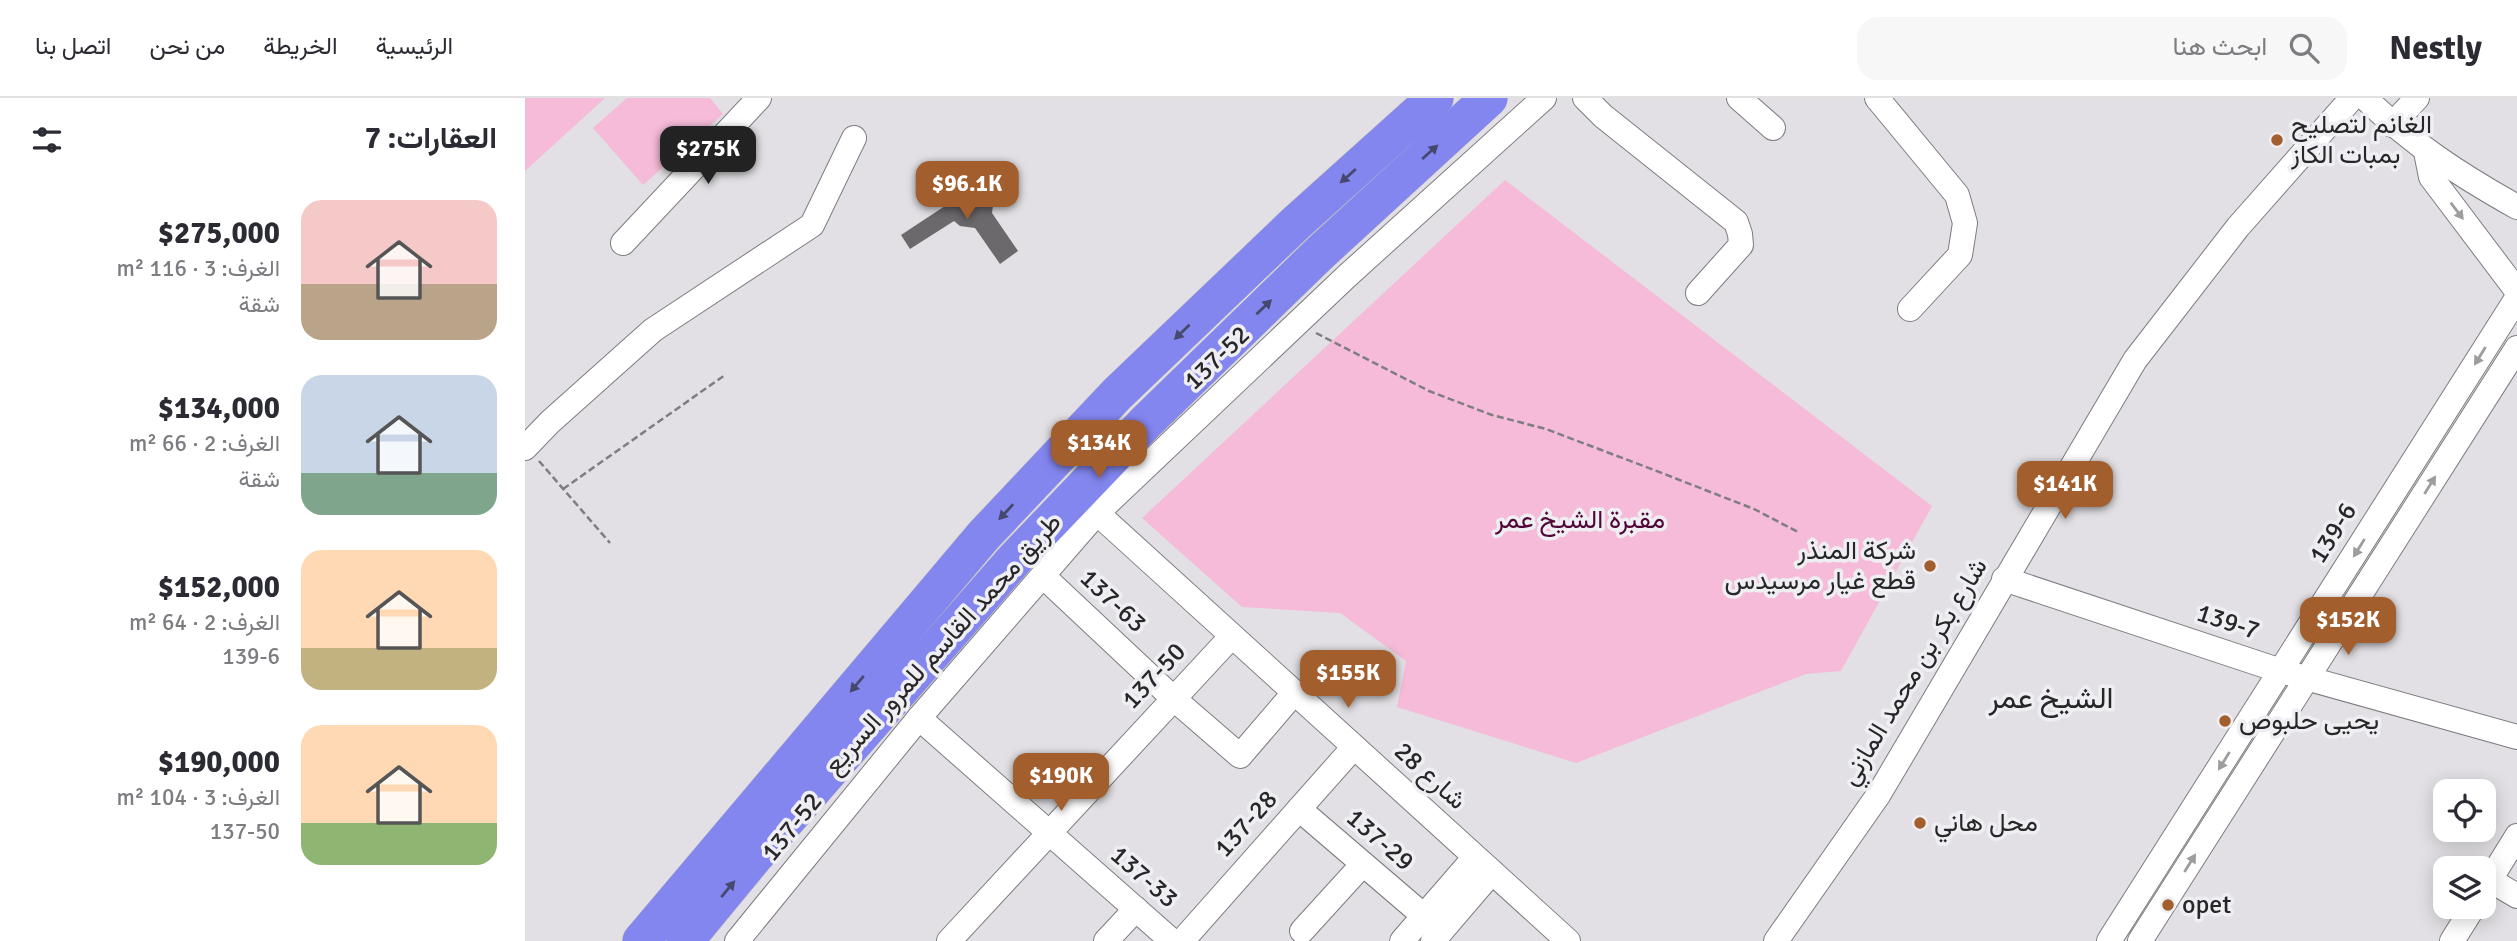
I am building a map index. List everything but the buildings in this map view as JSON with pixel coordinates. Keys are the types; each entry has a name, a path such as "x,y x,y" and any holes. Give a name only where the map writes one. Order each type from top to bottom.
{"highway":[{"name":"طريق محمد القاسم للمرور السريع","path":"641,941 984,536 1079,434 1117,394 1296,223 1435,98"},
{"name":"طريق محمد القاسم للمرور السريع","path":"685,941 766,844 1023,551 1146,422 1310,263 1489,98"}],"street":[{"path":"623,243 759,98"},
{"name":"137-52","path":"747,938 919,718 1097,513 1297,323 1544,98"},
{"path":"1585,98 1603,116 1736,222 1741,245 1699,293"},
{"path":"1739,98 1773,128"},
{"path":"1877,98 1957,195 1965,223 1960,255 1910,309"},
{"name":"شارع بكر بن محمد المازني","path":"1776,941 1879,794 2135,360 2238,227 2352,98"},
{"path":"2365,98 2392,125 2426,152 2468,180 2517,207"},
{"path":"2392,125 2417,98"},
{"path":"526,447 550,422 653,330 812,225 854,138"},
{"path":"2426,152 2431,177 2517,291"},
{"name":"139-6","path":"2110,941 2517,298"},
{"path":"2140,941 2517,348"},
{"name":"شارع 28","path":"1097,513 1568,941"},
{"name":"137-63","path":"1043,576 1174,699 1240,756 1294,693"},
{"name":"139-7","path":"2004,579 2281,671 2517,737"},
{"name":"137-50","path":"949,941 1232,636"},
{"name":"137-33","path":"919,718 1172,941"},
{"name":"137-28","path":"1182,941 1354,747"},
{"name":"137-29","path":"1299,809 1363,864 1436,933"},
{"path":"2496,869 2517,836"},
{"path":"1302,932 1363,864"},
{"path":"1402,941 1436,933 1483,864"},
{"path":"2496,889 2517,896"},
{"path":"1106,941 1136,909"},
{"path":"2452,941 2465,919"}],"path":[{"path":"1297,323 1429,391 1492,415 1546,429 1654,470 1754,509 1800,533"},
{"path":"563,489 725,375"},
{"path":"526,447 610,544"}],"green space":[{"path":"525,98 605,98 525,171"},
{"path":"627,98 710,98 723,114 643,185 593,128"},
{"name":"مقبرة الشيخ عمر","path":"1505,180 1932,506 1841,671 1806,674 1576,763 1397,707 1406,661 1340,613 1242,607 1142,518"}],"place":[{"name":"الغانم لتصليح بمبات الكاز","path":"2277,140"},
{"name":"شركة المنذر قطع غيار مرسيدس","path":"1930,566"},
{"name":"يحيى حلبوص","path":"2225,721"},
{"name":"محل هاني","path":"1920,823"},
{"name":"opet","path":"2168,905"}],"district":[{"name":"الشيخ عمر","path":"2051,698"}]}
